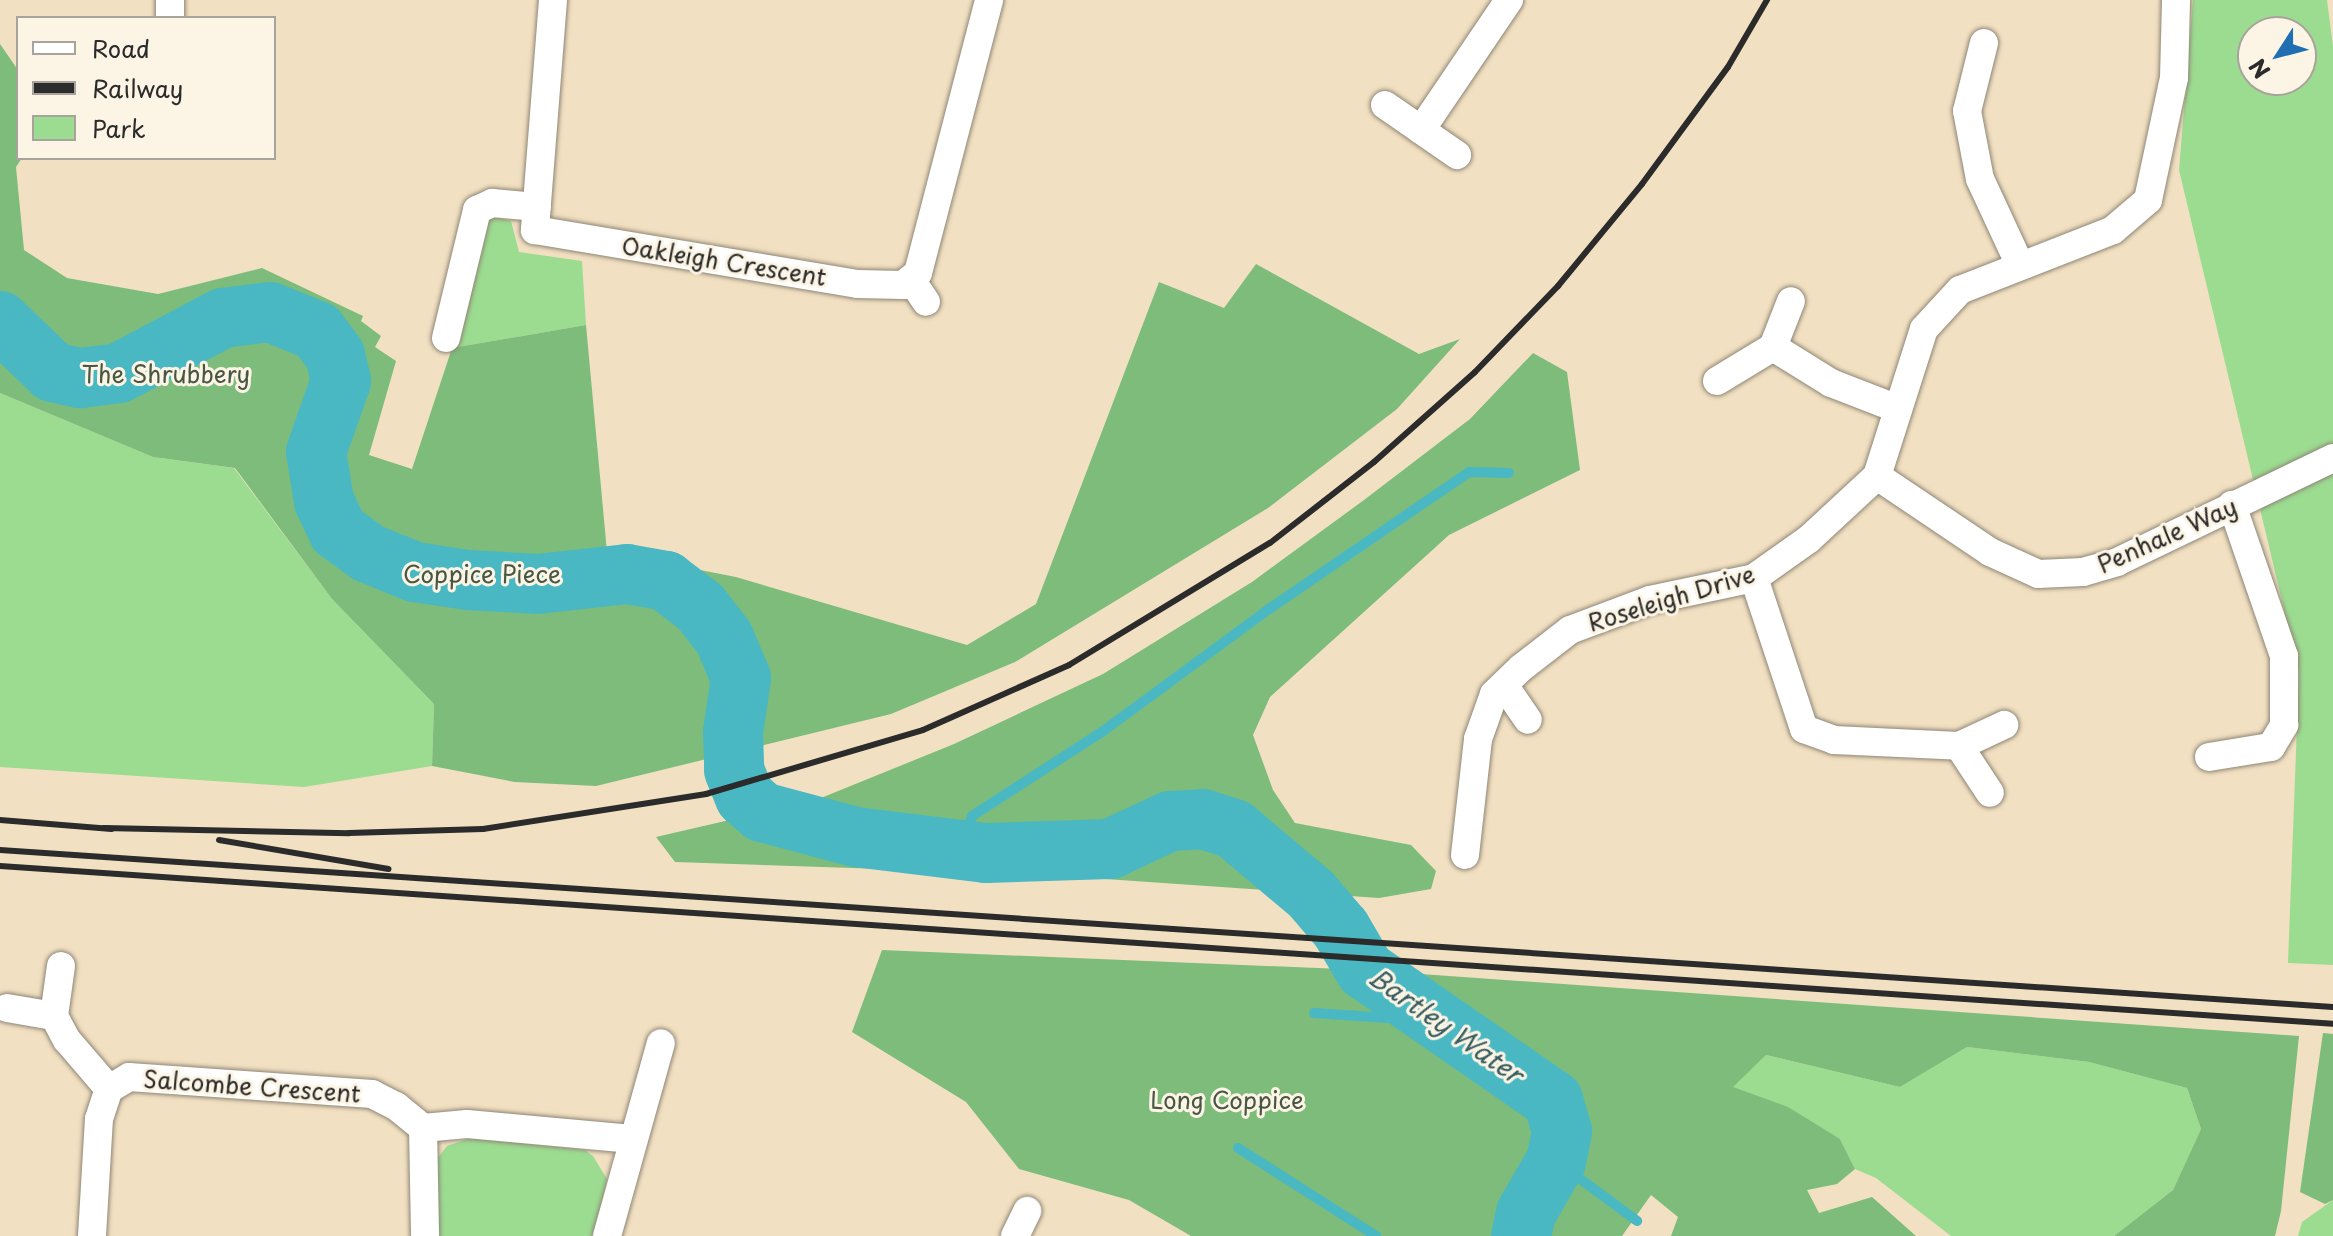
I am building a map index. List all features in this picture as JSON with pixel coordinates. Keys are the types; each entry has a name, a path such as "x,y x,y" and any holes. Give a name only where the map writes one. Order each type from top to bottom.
{"street":[{"path":"536,218 553,0"},
{"name":"Oakleigh Crescent","path":"446,338 477,210 492,203 536,218 858,284 919,291 989,0"},
{"path":"1421,130 1509,0"},
{"name":"Roseleigh Drive","path":"1465,855 1478,739 1494,694 1570,630 1650,600 1754,578 1809,539 1877,476 1924,329 1960,290 2019,263 2113,230 2148,200 2174,78 2176,0"},
{"path":"1984,43 1967,111 1980,179 2019,263"},
{"path":"1385,105 1457,155"},
{"path":"1717,381 1773,347 1791,301"},
{"path":"1773,347 1831,383 1898,409"},
{"name":"Penhale Way","path":"1877,476 1976,544 2038,574 2083,572 2117,562 2333,458"},
{"path":"2209,757 2271,747 2284,725 2284,656 2232,505"},
{"path":"1754,578 1804,729 1834,740 1959,746 2004,725"},
{"path":"1504,685 1528,720"},
{"path":"1959,746 1990,793"},
{"path":"7,1008 54,1016 61,966"},
{"name":"Salcombe Crescent","path":"54,1016 67,1040 109,1089"},
{"path":"607,1236 661,1043"},
{"name":"Salcombe Crescent","path":"92,1236 99,1119 109,1089 129,1077 372,1094 423,1128"},
{"path":"425,1236 423,1128 467,1124 632,1139"}],"green space":[{"path":"2193,0 2327,0 2333,46 2333,965 2288,963 2299,672 2179,170"},
{"name":"Coppice Piece","path":"0,44 16,67 16,160 21,160 16,167 24,250 67,278 158,294 262,268 363,316 361,321 381,336 375,347 396,361 369,455 412,469 452,348 586,325 607,552 736,577 967,645 1036,604 1159,282 1224,308 1256,264 1419,354 1460,339 1397,409 1268,508 1015,662 891,714 596,786 515,782 432,766 434,704 332,599 235,468 153,457 0,393"},
{"path":"490,216 511,221 519,252 582,261 586,325 452,348"},
{"path":"1533,353 1567,372 1580,470 1449,535 1270,697 1253,735 1273,790 1295,823 1411,845 1436,871 1431,889 1379,898 1033,874 675,862 656,837 816,800 954,744 1103,674 1252,582 1364,500 1470,419"},
{"path":"0,393 153,457 234,468 332,599 434,704 432,766 304,787 0,767"},
{"name":"Long Coppice","path":"882,950 1365,970 2299,1036 2281,1211 2275,1236 2114,1236 2173,1190 2201,1129 2187,1088 2089,1062 1967,1047 1900,1087 1766,1055 1733,1087 1788,1107 1840,1139 1855,1169 1837,1184 1807,1190 1819,1213 1872,1197 1916,1236 1671,1236 1678,1217 1651,1195 1622,1236 1191,1236 1129,1200 1019,1169 966,1102 852,1032"},
{"path":"2323,1033 2333,1034 2333,1200 2325,1204 2300,1192"},
{"path":"1967,1047 2089,1062 2187,1088 2201,1129 2173,1190 2114,1236 1951,1236 1876,1178 1855,1169 1840,1139 1732,1087 1766,1055 1900,1087"},
{"path":"470,1138 585,1150 593,1156 607,1179 595,1236 436,1236 437,1159 447,1146"},
{"path":"2333,1200 2333,1236 2298,1236 2302,1222"}],"waterway":[{"name":"Bartley Water","path":"0,321 53,372 80,378 119,373 223,318 270,312 317,331 335,355 341,381 316,452 324,501 338,531 368,553 415,572 468,580 538,584 627,574 666,581 700,607 724,638 741,678 733,733 734,770 745,797 762,812 855,837 986,853 1110,849 1170,821 1203,819 1234,829 1311,894 1341,929 1365,970 1553,1100 1562,1131 1556,1161 1526,1213 1521,1236"},
{"path":"961,850 972,816 1102,732 1269,609 1469,472 1509,473"},
{"path":"1314,1013 1388,1018 1408,1003"},
{"path":"1238,1148 1376,1236"},
{"path":"1556,1161 1637,1221"}],"railway":[{"path":"104,828 349,833 483,829 706,794 923,730 1069,665 1270,543 1374,462 1475,372 1558,286 1642,184 1728,67 1767,0"},
{"path":"0,820 112,829"},
{"path":"219,840 389,869"},
{"path":"0,850 2333,1007"},
{"path":"0,866 2333,1024"}],"park label":[{"name":"The Shrubbery","path":"166,374"}]}
